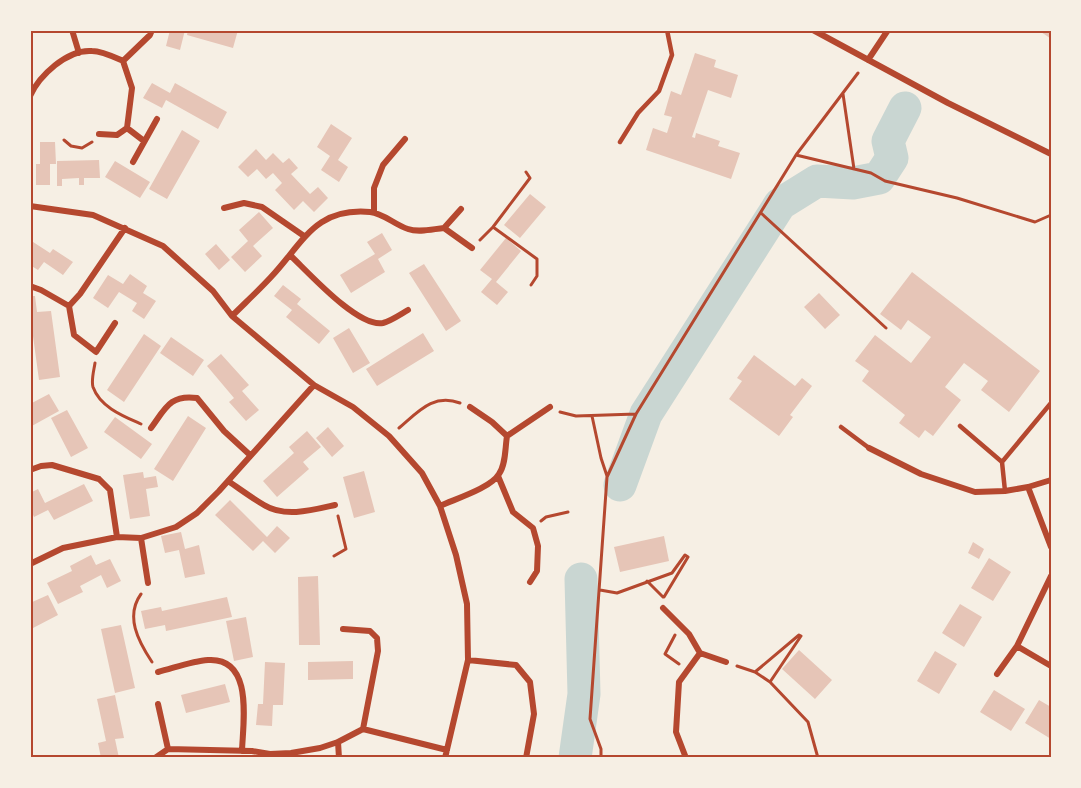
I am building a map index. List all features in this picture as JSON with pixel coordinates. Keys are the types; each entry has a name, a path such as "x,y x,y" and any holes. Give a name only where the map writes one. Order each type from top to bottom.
{"street":[{"path":"72,30 79,52"},
{"path":"123,61 150,35 152,30"},
{"path":"813,30 1051,154"},
{"path":"868,60 888,30"},
{"path":"30,96 45,73 59,62 79,52 91,51 123,61"},
{"path":"99,134 117,135 127,128 132,88 123,61"},
{"path":"133,162 157,119"},
{"path":"127,128 144,141"},
{"path":"374,212 374,188 383,165 405,139"},
{"path":"224,208 244,203 262,207 304,236"},
{"path":"30,206 93,215 164,246 213,291 232,316 314,384 353,407 389,436 422,473 440,506 456,555 467,604 468,660 445,758"},
{"path":"232,316 290,255 304,236 321,222 354,211 374,212 408,229 420,231 444,228 461,209"},
{"path":"69,306 80,294 125,228"},
{"path":"444,228 472,248"},
{"path":"290,255 354,315 367,322 383,323 408,310"},
{"path":"30,286 69,306"},
{"path":"69,306 74,335 96,352 115,323"},
{"path":"30,564 63,548 117,537 141,538 176,527 197,513 228,481 314,384"},
{"path":"151,428 172,401 184,396 197,398 224,431 250,455"},
{"path":"470,407 507,436"},
{"path":"440,506 491,483 502,468 507,436 550,407"},
{"path":"869,447 921,474 975,492 1005,491 1051,480"},
{"path":"30,470 52,465 99,479 110,490 117,537"},
{"path":"498,476 513,512 533,528 538,546 537,571 530,582"},
{"path":"228,481 264,505 276,510 297,512 335,505"},
{"path":"1028,487 1051,547"},
{"path":"141,538 148,583"},
{"path":"998,674 1017,646 1051,576"},
{"path":"663,608 689,634 700,652 726,662"},
{"path":"343,629 370,631 377,638 378,651 363,729"},
{"path":"1017,646 1051,666"},
{"path":"686,758 676,732 679,682 700,652"},
{"path":"158,672 209,659 226,664 239,676 244,694 242,751"},
{"path":"468,660 516,665 530,682 534,714 526,758"},
{"path":"158,704 168,748"},
{"path":"155,758 168,748 270,754 291,753 338,742 363,729 447,750"},
{"path":"338,742 339,758"},
{"path":"834,758 843,758"}],"lane":[{"path":"620,142 638,113 659,91 672,55 667,30"},
{"path":"1002,462 1051,403"},
{"path":"960,426 1002,462 1005,491"},
{"path":"841,427 869,447"}],"path":[{"path":"607,477 636,414 796,155 858,73"},
{"path":"843,94 854,169"},
{"path":"64,140 71,146 82,148 89,145 99,134"},
{"path":"796,155 871,173 885,181 957,198 1035,222 1051,215"},
{"path":"472,248 493,227 530,178 526,172"},
{"path":"762,213 886,328"},
{"path":"493,227 537,259 537,276 531,285"},
{"path":"96,352 92,385 97,395 110,408 151,428"},
{"path":"389,436 437,400 452,400 470,407"},
{"path":"550,407 566,415 636,414"},
{"path":"592,416 607,477 590,719 601,749 601,758"},
{"path":"334,556 346,549 335,505"},
{"path":"533,528 546,517 568,512"},
{"path":"600,590 617,593 647,581 672,573 685,555 688,557 664,598 647,581"},
{"path":"148,583 135,602 133,616 135,630 143,649 158,672"},
{"path":"680,624 665,654 687,671"},
{"path":"755,672 798,634 801,636 770,682"},
{"path":"726,662 755,672 770,682 808,722 818,758"}],"building":[{"path":"170,30 185,30 180,50 166,46"},
{"path":"188,30 238,30 233,48 187,35"},
{"path":"1038,30 1051,30 1051,39 1047,36"},
{"path":"695,53 716,60 714,67 738,75 731,98 708,90 692,137 695,138 696,133 720,141 718,146 740,153 731,179 646,150 653,128 667,133 672,117 664,115 671,91 681,95"},
{"path":"152,83 170,93 175,83 227,112 218,129 166,100 162,108 143,98"},
{"path":"331,124 352,138 338,160 348,167 339,182 321,170 330,156 317,147"},
{"path":"182,130 200,141 167,199 149,189"},
{"path":"40,142 55,142 56,164 50,164 50,185 36,185 36,164 40,164"},
{"path":"256,149 266,160 273,153 283,163 289,158 298,168 291,174 310,194 318,187 328,198 314,212 303,201 294,210 275,190 282,183 273,173 266,179 257,169 248,177 238,167"},
{"path":"99,160 100,178 84,178 84,185 79,185 79,178 62,179 62,186 57,186 57,161"},
{"path":"115,161 150,182 140,198 105,177"},
{"path":"530,194 546,207 520,238 504,225"},
{"path":"259,212 273,228 253,246 262,256 245,272 231,257 248,241 239,230"},
{"path":"382,233 392,250 378,259 385,272 351,293 340,275 375,254 367,242"},
{"path":"506,238 521,251 496,282 508,292 497,305 481,292 492,279 480,270"},
{"path":"30,240 50,253 53,249 73,262 63,275 44,262 38,270 30,265"},
{"path":"216,244 230,260 219,270 205,254"},
{"path":"424,264 461,321 446,331 409,273"},
{"path":"912,272 1040,371 1009,412 981,390 988,381 964,363 945,387 961,400 933,436 925,430 919,438 899,423 905,415 862,381 869,371 855,361 875,335 911,363 931,337 908,320 901,330 880,314"},
{"path":"130,274 147,286 143,293 156,301 144,319 132,311 137,303 119,292 108,308 93,298 108,275 123,284"},
{"path":"283,285 301,299 297,304 330,331 319,344 286,317 292,310 274,296"},
{"path":"819,293 840,315 825,329 804,307"},
{"path":"30,296 35,296 37,312 51,311 60,377 39,380 33,336 30,336 30,324 32,323"},
{"path":"349,328 370,363 353,373 333,338"},
{"path":"423,333 434,351 377,386 366,369"},
{"path":"144,334 161,346 124,402 107,390"},
{"path":"171,337 204,360 193,376 160,353"},
{"path":"221,354 249,385 242,391 259,410 246,421 229,402 234,398 207,366"},
{"path":"754,355 795,386 802,378 812,386 790,415 793,417 779,436 729,399 742,381 737,378"},
{"path":"49,394 59,411 30,427 30,404"},
{"path":"67,410 88,448 71,457 51,418"},
{"path":"188,416 206,428 173,481 154,469"},
{"path":"115,417 152,444 141,459 104,432"},
{"path":"328,427 344,446 332,457 316,438"},
{"path":"307,431 321,447 303,462 309,469 277,497 263,481 294,453 289,447"},
{"path":"364,471 375,512 354,518 343,477"},
{"path":"143,472 144,478 156,476 158,487 146,489 150,516 130,519 123,475"},
{"path":"84,484 93,501 54,520 48,510 34,517 30,508 30,493 38,489 45,503"},
{"path":"230,500 267,537 277,526 290,538 275,553 263,541 253,551 215,515"},
{"path":"181,532 185,549 199,545 205,574 185,578 179,550 165,553 161,536"},
{"path":"664,536 669,561 620,572 614,547"},
{"path":"973,542 984,549 979,559 968,553"},
{"path":"91,555 96,565 110,559 121,581 107,588 101,575 80,586 83,592 58,604 47,583 72,571 70,566"},
{"path":"989,558 1011,572 993,601 971,588"},
{"path":"318,576 320,645 299,645 298,577"},
{"path":"48,595 58,615 33,628 30,620 30,603"},
{"path":"227,597 232,617 166,631 165,625 145,629 141,611 161,607 162,611"},
{"path":"960,604 982,617 964,647 942,633"},
{"path":"246,617 253,657 234,661 226,621"},
{"path":"121,625 135,688 115,693 101,629"},
{"path":"799,650 832,680 815,699 782,669"},
{"path":"935,651 957,664 939,694 917,681"},
{"path":"353,661 353,679 308,680 308,662"},
{"path":"265,662 285,663 283,705 273,705 272,726 256,725 258,704 263,704"},
{"path":"225,684 230,702 186,713 181,695"},
{"path":"994,690 1025,709 1011,731 980,712"},
{"path":"115,695 124,738 115,739 119,758 101,758 98,743 106,741 97,699"},
{"path":"1039,700 1051,707 1051,739 1025,723"}],"waterway":[{"path":"620,485 646,414 780,204 817,181 853,183 879,178 892,158 888,141 905,108"},
{"path":"575,758 584,694 581,579"}]}
